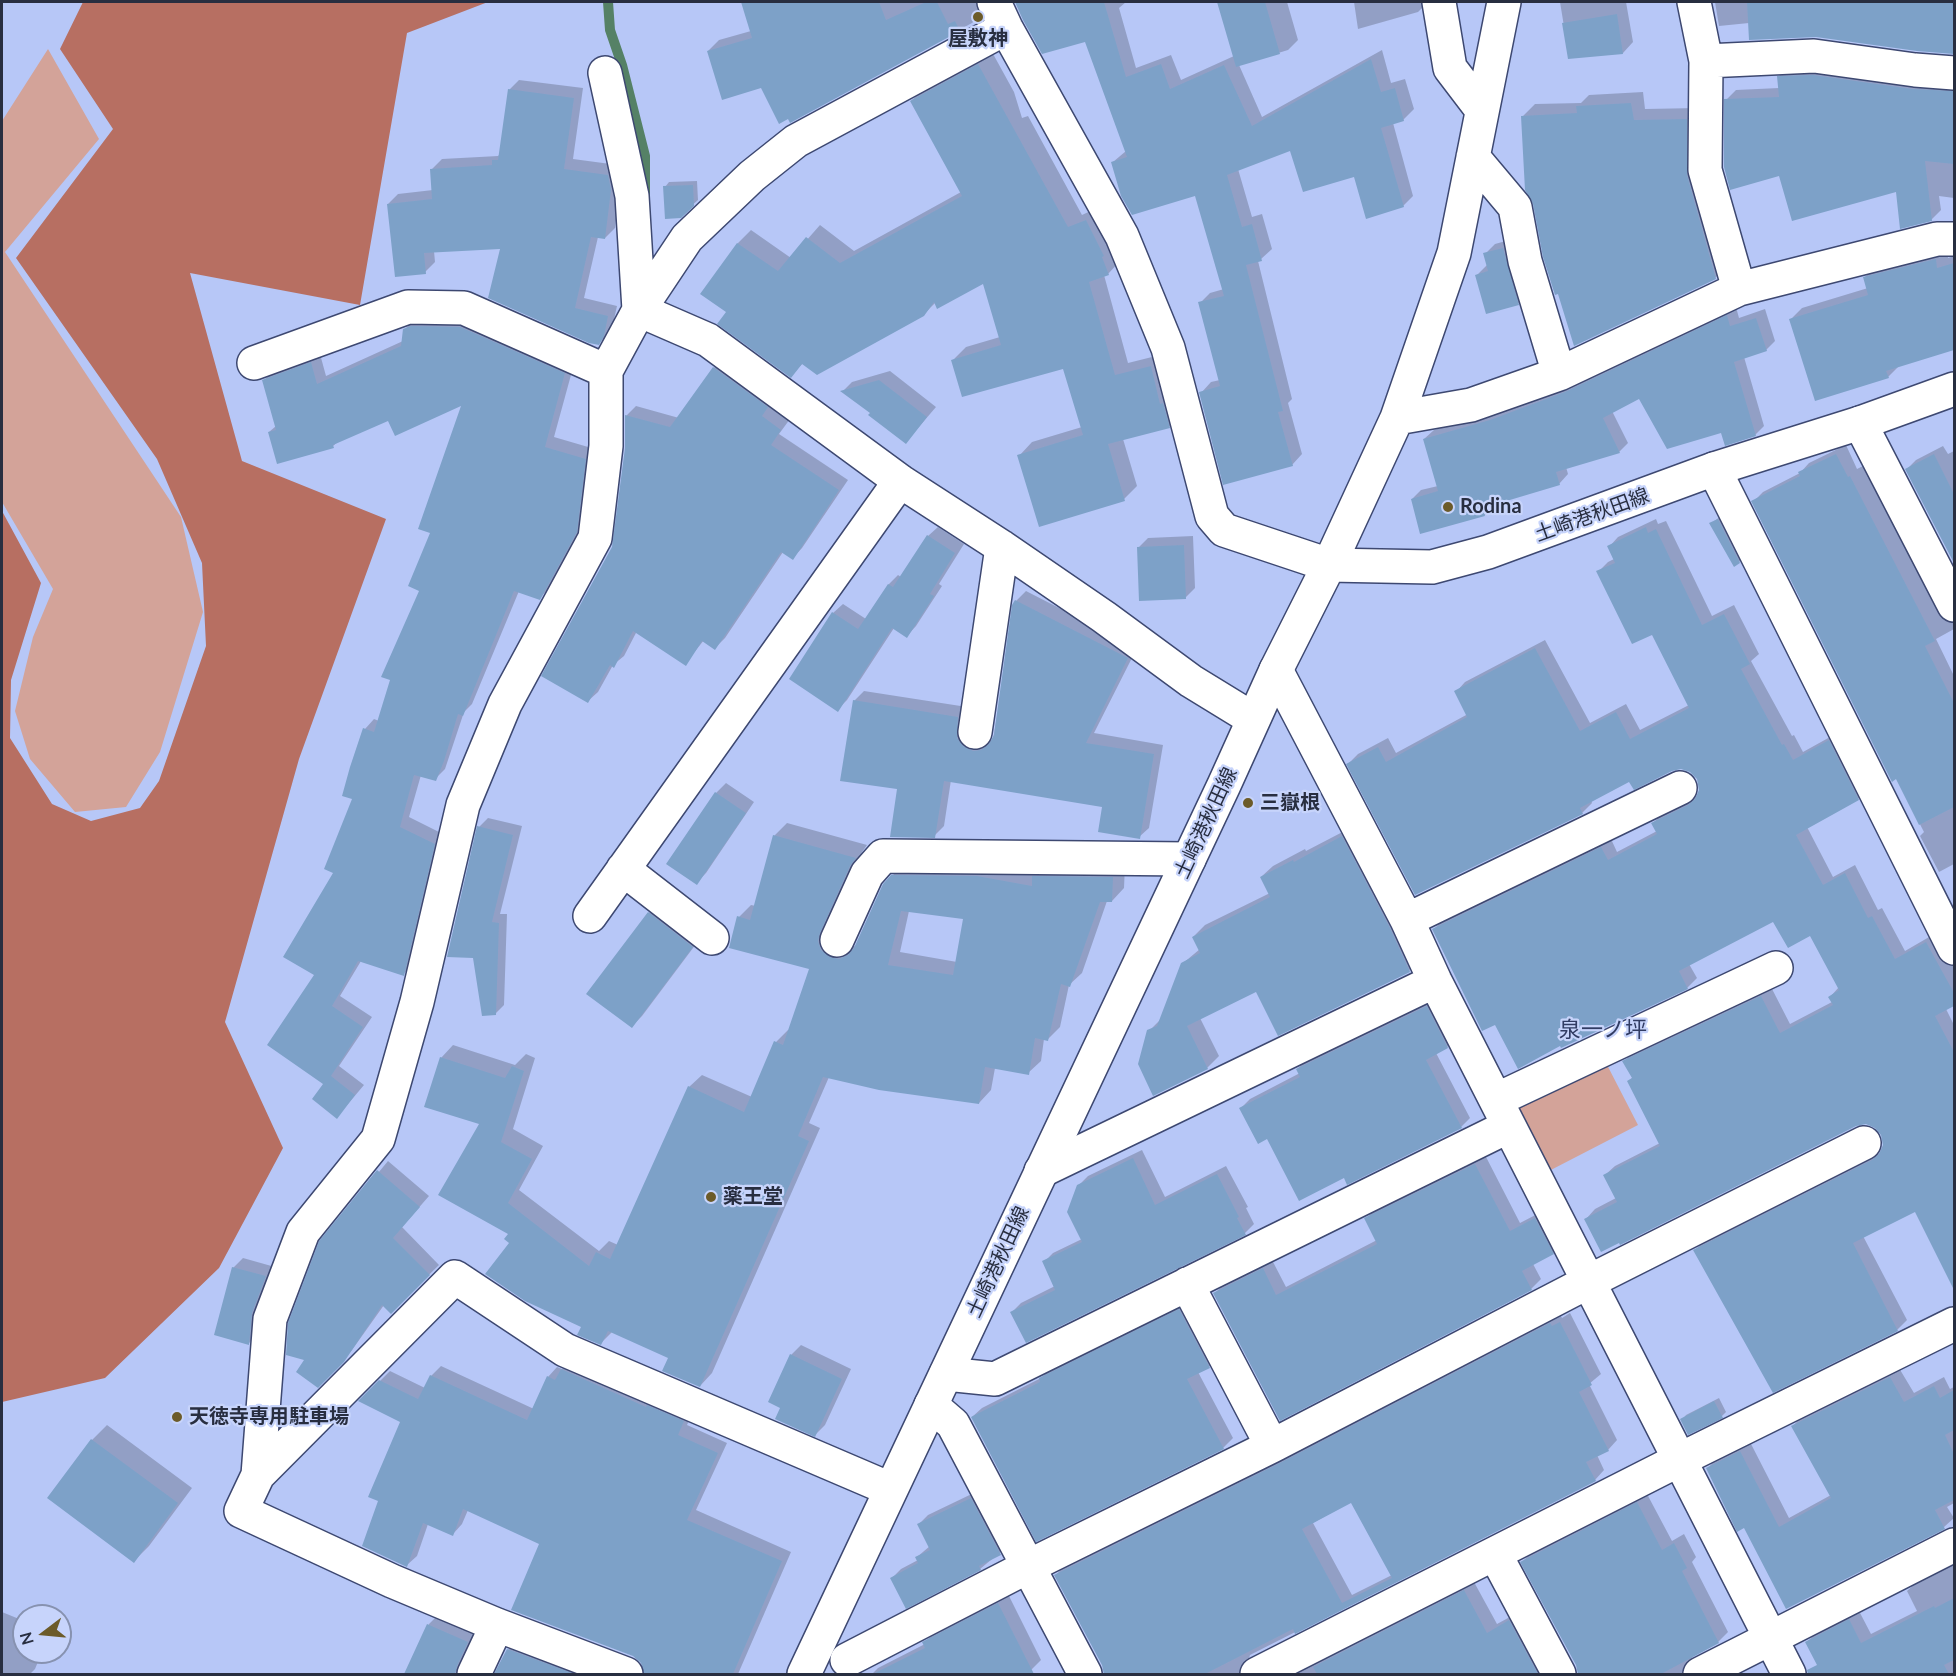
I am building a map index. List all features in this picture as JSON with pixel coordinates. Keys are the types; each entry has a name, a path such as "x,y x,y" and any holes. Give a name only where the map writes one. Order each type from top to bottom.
{"street":[{"path":"1439,2 1450,69 1482,110"},
{"path":"258,1475 270,1319 303,1232 378,1139 417,1002 463,805 505,704 595,538 606,446 606,371 639,310 687,238 752,176 796,141 1000,15 1122,236 1168,348 1212,516 1224,530 1329,565 1397,418 1454,253 1504,2"},
{"path":"1694,2 1706,61 1705,170 1739,289"},
{"path":"1706,61 1814,56 1954,73"},
{"path":"605,73 632,196 639,310"},
{"path":"1473,157 1515,207 1525,261 1558,374"},
{"path":"1397,418 1471,405 1558,374 1739,289 1937,239 1954,239"},
{"path":"254,363 408,307 464,308 606,371"},
{"path":"639,310 708,340 900,481 1104,617 1191,681 1253,719"},
{"name":"土崎港秋田線","path":"804,1674 1224,785 1276,670 1329,565 1432,567 1488,552 1714,469 1860,423 1954,389"},
{"path":"1860,423 1954,605"},
{"path":"1714,469 1954,948"},
{"path":"590,916 900,481"},
{"path":"975,732 1002,547"},
{"path":"1276,670 1407,920 1435,981 1789,1674"},
{"path":"1407,920 1680,788"},
{"path":"837,940 867,874 883,856 1189,859"},
{"path":"623,870 712,938"},
{"path":"946,1374 995,1379 1187,1284 1776,968"},
{"path":"1041,1171 1435,981"},
{"path":"824,1631 851,1667 1029,1566 1272,1446 1588,1282 1864,1143"},
{"path":"626,1674 497,1625 392,1581 241,1511 258,1475 455,1277 566,1350 890,1489"},
{"path":"1187,1284 1272,1446"},
{"path":"1257,1674 1303,1664 1495,1554 1954,1324"},
{"path":"931,1405 953,1424 1085,1674"},
{"path":"1700,1674 1771,1640 1954,1545"},
{"path":"1495,1554 1559,1674"},
{"path":"474,1674 497,1625"}],"shaded area":[{"path":"83,2 488,2 407,33 360,305 190,273 242,461 386,519 299,759 225,1022 283,1148 219,1268 105,1378 2,1402 2,511 41,583 11,680 10,738 52,804 91,821 140,808 159,781 206,646 202,563 157,459 16,258 113,129 60,49"},
{"path":"48,49 99,139 5,252 181,517 203,612 160,752 126,807 75,812 30,759 15,711 33,637 53,589 2,502 2,121"},
{"path":"1604,1059 1638,1125 1545,1173 1511,1106"}],"building":[{"path":"741,2 879,2 886,20 926,2 937,2 948,24 955,21 960,31 790,123 788,119 779,124 761,88 722,100 707,51 752,38"},
{"path":"1015,2 1104,2 1126,77 1161,64 1170,89 1224,65 1252,126 1371,59 1381,92 1395,88 1404,121 1381,128 1404,207 1366,219 1354,177 1303,192 1290,151 1227,175 1242,227 1252,224 1262,261 1246,265 1283,411 1278,412 1293,466 1223,485 1199,392 1220,386 1198,302 1224,296 1195,196 1132,215 1121,196 1111,162 1127,157 1085,42 1042,54"},
{"path":"1217,2 1265,2 1280,54 1236,67"},
{"path":"1747,2 1954,2 1954,54 1816,37 1749,40"},
{"path":"1617,14 1623,54 1568,59 1562,23"},
{"path":"978,64 1068,227 1086,220 1104,256 1102,257 1109,275 1089,282 1115,375 1151,366 1160,404 1163,403 1170,428 1108,444 1125,501 1039,527 1017,455 1083,435 1063,369 962,397 951,360 1001,345 983,284 937,309 934,302 924,316 817,375 802,364 791,378 717,324 726,312 700,294 737,243 778,271 806,237 840,263 962,196 910,101"},
{"path":"1813,75 1912,89 1954,91 1954,164 1925,161 1932,221 1900,229 1896,192 1792,221 1779,176 1730,190 1724,167 1724,99 1779,97 1777,76"},
{"path":"508,89 574,98 564,169 608,175 611,190 605,239 591,237 575,308 608,316 604,336 599,345 589,343 488,298 500,249 424,253 426,274 395,277 387,204 432,199 430,169 492,165 492,160 498,160"},
{"path":"1631,103 1634,120 1687,119 1687,175 1716,279 1574,346 1558,294 1555,295 1543,257 1533,204 1525,190 1521,116 1577,113 1576,106"},
{"path":"693,185 694,206 681,218 665,219 663,186"},
{"path":"1503,248 1519,305 1486,314 1475,275 1488,271 1483,253"},
{"path":"1936,259 1937,268 1954,263 1954,350 1886,371 1889,378 1815,401 1789,319 1868,295 1863,277"},
{"path":"1727,315 1730,326 1756,318 1767,351 1734,362 1756,436 1725,446 1721,433 1667,449 1639,399 1603,418 1620,453 1556,472 1560,485 1483,508 1485,516 1420,534 1411,499 1438,491 1423,439 1490,420 1565,392"},
{"path":"411,326 460,327 565,373 545,447 586,459 577,532 540,600 514,591 463,716 458,714 436,781 414,775 400,827 435,844 404,976 358,961 332,1006 363,1027 331,1076 355,1095 337,1119 312,1099 323,1084 267,1045 314,975 283,957 333,873 324,869 352,799 342,796 363,728 374,732 390,680 381,677 419,591 408,586 430,533 418,529 461,406 395,436 388,421 333,445 334,448 277,464 268,432 276,430 262,380 311,362 317,384 401,346 403,329"},
{"path":"713,367 768,407 762,416 781,430 771,445 839,490 793,560 781,552 715,650 702,641 686,666 633,631 614,668 610,665 588,703 541,676 612,547 625,448 625,415 670,427"},
{"path":"879,380 927,417 906,444 840,391"},
{"path":"1836,454 1848,477 1850,476 1935,641 1925,646 1954,703 1954,807 1919,825 1896,779 1892,782 1751,501 1800,476 1798,472"},
{"path":"1934,454 1954,494 1954,563 1905,469"},
{"path":"1718,519 1740,563 1734,567 1709,523"},
{"path":"1646,527 1648,533 1656,529 1702,625 1724,614 1750,664 1741,669 1782,745 1784,744 1793,760 1829,740 1859,800 1796,835 1823,885 1845,873 1868,918 1872,916 1895,959 1926,942 1954,993 1954,1006 1935,1016 1954,1052 1954,1290 1915,1212 1853,1243 1898,1331 1773,1393 1693,1250 1872,1160 1879,1154 1883,1145 1881,1135 1875,1128 1866,1124 1856,1126 1620,1245 1619,1243 1601,1252 1584,1219 1617,1202 1603,1175 1660,1146 1627,1081 1632,1078 1622,1061 1761,996 1780,1033 1833,1005 1828,997 1839,990 1810,936 1788,948 1773,922 1679,971 1688,989 1561,1048 1560,1046 1518,1069 1495,1025 1482,1031 1432,929 1601,847 1608,860 1657,834 1651,823 1688,805 1695,799 1699,790 1697,779 1690,772 1681,769 1672,771 1634,790 1629,782 1580,808 1583,814 1415,895 1346,764 1378,747 1386,762 1467,717 1454,691 1535,648 1580,731 1616,712 1630,739 1689,708 1652,635 1632,644 1596,571 1615,563 1607,546"},
{"path":"927,535 955,553 930,594 934,596 907,638 892,628 838,712 789,679 832,612 858,629 888,584 893,587"},
{"path":"1184,545 1186,599 1139,601 1137,547"},
{"path":"1015,600 1128,658 1086,743 1154,754 1140,839 1098,832 1102,807 944,781 935,838 890,837 897,789 840,781 853,700 958,717 957,738 963,746 973,751 981,750 989,744 994,735 1012,605"},
{"path":"715,792 746,813 697,885 666,864"},
{"path":"477,826 513,835 492,922 499,923 496,1015 482,1016 473,958 447,957"},
{"path":"773,835 856,858 850,866 818,941 821,950 830,957 839,959 848,955 854,948 883,884 891,875 977,876 1032,886 1032,876 1113,877 1112,902 1100,902 1070,987 1061,984 1048,1041 1035,1038 1029,1075 985,1067 979,1104 879,1090 823,1077 798,1136 809,1141 700,1387 662,1371 668,1358 608,1331 601,1345 577,1335 581,1327 525,1301 485,1274 509,1243 504,1239 508,1234 438,1195 479,1124 424,1107 440,1057 505,1078 512,1066 524,1071 501,1142 532,1159 508,1203 589,1266 596,1252 610,1259 688,1086 744,1112 774,1041 783,1045 809,969 729,948 737,916 750,920","holes":["901,911 963,919 953,975 888,965"]},
{"path":"1342,836 1410,972 1278,1036 1256,992 1187,1026 1208,1069 1153,1096 1138,1064 1147,1030 1157,1026 1181,963 1200,953 1192,937 1270,897 1260,877"},
{"path":"648,912 693,947 632,1028 586,994"},
{"path":"1427,1006 1448,1048 1426,1060 1462,1128 1347,1185 1344,1178 1299,1201 1267,1139 1258,1144 1239,1108 1300,1077 1296,1069"},
{"path":"1133,1158 1155,1205 1217,1174 1246,1235 1026,1343 1010,1312 1055,1290 1042,1261 1082,1242 1067,1212 1077,1185"},
{"path":"1475,1164 1510,1231 1535,1218 1554,1254 1522,1271 1532,1290 1280,1421 1213,1293 1263,1268 1276,1295 1377,1244 1364,1218"},
{"path":"377,1170 420,1207 393,1238 430,1275 391,1314 382,1305 344,1362 318,1388 296,1372 304,1360 286,1355 288,1323 319,1241"},
{"path":"232,1267 266,1276 252,1313 249,1345 214,1335"},
{"path":"1179,1309 1210,1368 1187,1379 1224,1449 1036,1542 971,1417 1040,1382 1039,1378"},
{"path":"1560,1322 1592,1385 1579,1392 1609,1451 1586,1462 1596,1481 1295,1634 1293,1629 1205,1674 1104,1674 1102,1665 1054,1575 1280,1463 1550,1323 1552,1326","holes":["1351,1503 1392,1578 1342,1603 1302,1529"]},
{"path":"790,1354 842,1379 815,1437 775,1419 780,1408 768,1402"},
{"path":"561,1369 646,1407 647,1405 684,1421 678,1435 718,1453 687,1520 782,1561 733,1674 644,1674 641,1663 633,1656 511,1610 539,1544 463,1509 453,1536 423,1523 407,1567 362,1546 378,1501 368,1497 400,1422 358,1401 379,1380 418,1399 430,1375 527,1420 547,1376 555,1380"},
{"path":"1890,1377 1904,1402 1934,1386 1940,1398 1954,1390 1954,1430 1945,1435 1954,1454 1954,1500 1935,1510 1945,1529 1786,1609 1744,1528 1737,1532 1706,1468 1740,1451 1779,1527 1831,1498 1791,1426"},
{"path":"1714,1401 1723,1418 1688,1435 1680,1419"},
{"path":"91,1439 178,1503 134,1563 47,1498"},
{"path":"971,1498 1001,1555 979,1566 981,1570 906,1609 890,1578 918,1563 915,1557 930,1550 917,1524"},
{"path":"1637,1502 1662,1550 1674,1543 1687,1568 1682,1571 1719,1643 1661,1674 1578,1674 1576,1665 1520,1562"},
{"path":"1464,1590 1487,1633 1509,1620 1538,1674 1317,1674 1313,1667"},
{"path":"1954,1598 1954,1660 1944,1665 1949,1674 1808,1674 1807,1670 1817,1665 1805,1642 1849,1619 1861,1643"},
{"path":"998,1603 1034,1674 873,1674 925,1648 922,1642"},
{"path":"427,1624 468,1642 455,1674 404,1674"},
{"path":"507,1649 575,1674 494,1674"}],"waterway":[{"path":"608,2 610,30 622,65 645,156 645,194"}],"place":[{"name":"屋敷神","path":"978,17"},
{"name":"Rodina","path":"1448,507"},
{"name":"三嶽根","path":"1248,803"},
{"name":"薬王堂","path":"711,1197"},
{"name":"天徳寺専用駐車場","path":"177,1417"}],"district":[{"name":"泉一ノ坪","path":"1603,1030"}]}
